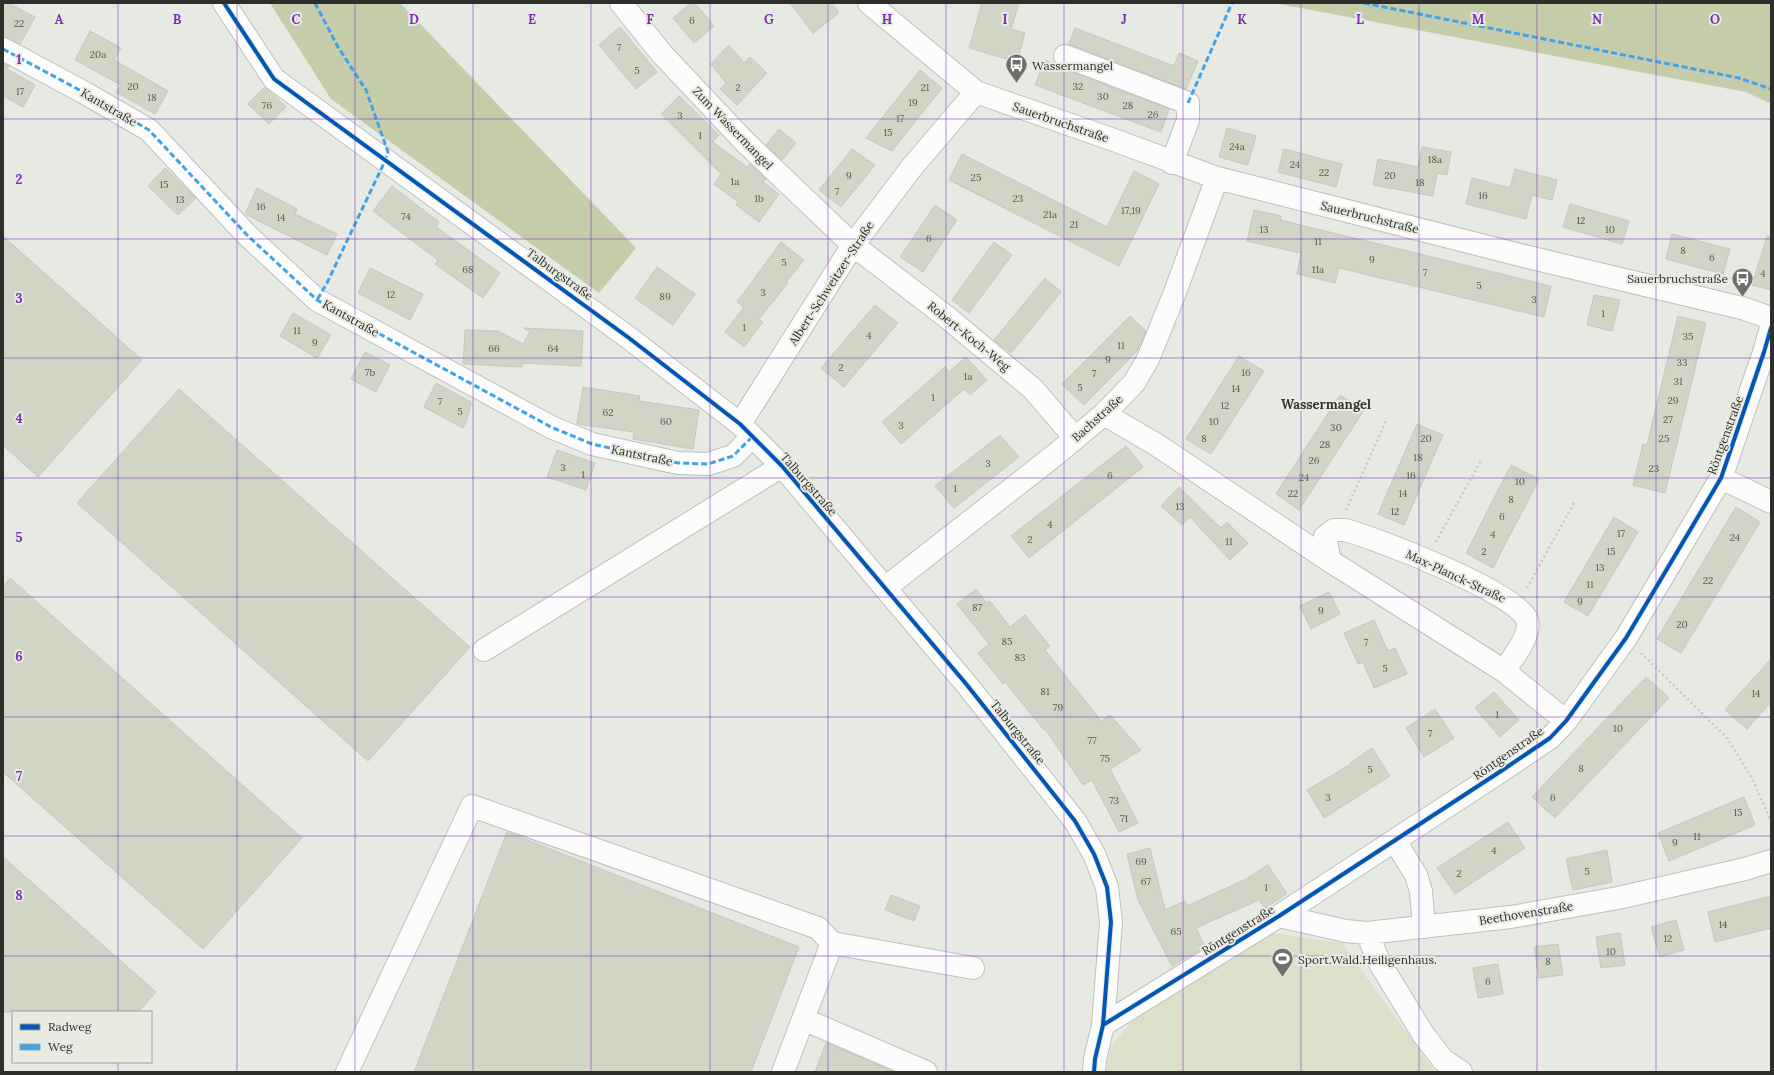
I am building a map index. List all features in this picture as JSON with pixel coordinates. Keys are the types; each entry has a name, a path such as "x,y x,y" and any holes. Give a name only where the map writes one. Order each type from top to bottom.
{"street":[{"name":"Talburgstraße","path":"224,3 274,79 623,333 746,431 782,466 967,685 1076,821 1094,854 1107,887 1111,922 1103,1026 1095,1059 1094,1072"},
{"name":"Zum Wassermangel","path":"621,3 662,54 740,137 853,245"},
{"path":"869,3 976,92"},
{"name":"Kantstraße","path":"3,49 85,92 149,130 247,235 317,300 551,427 592,444 678,463 708,464 733,456 746,431"},
{"path":"1065,56 1188,103 1188,120 1172,163"},
{"name":"Albert-Schweitzer-Straße","path":"746,431 853,245 912,167 976,92"},
{"name":"Sauerbruchstraße","path":"976,92 1217,178 1528,257 1742,308 1771,318"},
{"name":"Bachstraße","path":"885,588 1075,438 1104,414 1134,382 1148,359 1174,295 1217,178"},
{"name":"Robert-Koch-Weg","path":"853,245 948,318 1033,389 1075,438"},
{"name":"Röntgenstraße","path":"1103,1026 1279,916 1550,738 1566,721 1626,638 1721,478 1771,328"},
{"path":"1104,414 1157,445 1330,561 1504,672 1566,721"},
{"path":"484,650 782,466"},
{"path":"1721,478 1771,502"},
{"path":"1330,561 1325,537 1334,530 1345,530"},
{"name":"Max-Planck-Straße","path":"1345,530 1427,559 1511,602 1524,613 1528,621 1526,636 1504,672"},
{"path":"348,1072 472,806 818,928 832,944 972,968"},
{"path":"1395,841 1416,875 1421,890 1424,927"},
{"name":"Beethovenstraße","path":"1279,916 1346,931 1367,933 1424,927 1511,917 1618,898 1745,869 1771,861"},
{"path":"1367,933 1379,962 1423,1034 1443,1060 1461,1072"},
{"path":"783,1072 832,944"},
{"path":"803,1019 926,1072"}],"path":[{"path":"1345,530 1343,515 1386,421"},
{"path":"1427,559 1481,460"},
{"path":"1516,606 1575,501"},
{"path":"1626,638 1727,738 1752,778 1771,821"}],"green space":[{"path":"270,3 400,3 636,248 599,293 331,99"},
{"path":"1274,3 1771,3 1771,104 1746,92"},
{"name":"Sport.Wald.Heiligenhaus.","path":"1272,933 1342,943 1435,1072 1105,1072 1111,1046 1137,1015"}],"building":[{"path":"3,3 8,3 35,17 20,44 3,37"},
{"path":"691,3 695,3 714,26 694,43 673,18"},
{"path":"790,3 832,3 839,13 813,33"},
{"path":"982,3 1019,3 1011,29 1025,33 1017,62 969,48"},
{"path":"620,27 657,72 636,89 599,45"},
{"path":"1075,28 1174,66 1179,53 1198,61 1186,89 1069,44"},
{"path":"90,31 121,48 114,60 168,91 155,114 116,92 121,85 75,60"},
{"path":"729,45 744,63 750,57 767,73 737,105 720,89 726,83 711,64"},
{"path":"1045,60 1061,68 1169,109 1161,132 1035,85"},
{"path":"3,63 9,66 7,69 35,85 23,107 3,96"},
{"path":"920,70 942,88 892,151 866,138"},
{"path":"265,87 286,107 269,124 248,104"},
{"path":"679,96 719,135 713,142 747,167 750,164 766,179 763,182 779,194 759,222 736,205 738,202 714,184 721,174 661,114"},
{"path":"1227,128 1256,136 1248,165 1219,157"},
{"path":"779,129 796,143 782,160 766,145"},
{"path":"1422,147 1451,152 1447,175 1437,173 1433,196 1373,185 1378,159 1418,167"},
{"path":"852,149 875,165 841,207 819,190"},
{"path":"1284,149 1342,164 1336,187 1278,172"},
{"path":"962,154 1107,227 1134,171 1159,184 1119,266 949,180"},
{"path":"165,168 196,198 178,215 148,186"},
{"path":"1515,169 1557,180 1552,200 1532,195 1526,219 1466,204 1472,178 1510,188"},
{"path":"392,186 439,222 436,227 500,273 483,298 435,264 438,260 373,211"},
{"path":"257,188 297,209 295,214 337,234 327,255 245,214"},
{"path":"1570,204 1629,221 1622,244 1563,227"},
{"path":"935,205 957,220 923,272 900,257"},
{"path":"1254,210 1281,216 1280,220 1551,286 1544,317 1339,268 1335,283 1297,274 1301,253 1247,241"},
{"path":"1672,234 1730,249 1723,274 1666,259"},
{"path":"3,236 142,360 38,477 3,445"},
{"path":"1767,236 1771,236 1771,290 1752,285"},
{"path":"781,242 804,260 787,281 788,283 759,319 763,322 744,347 725,332 744,307 737,302"},
{"path":"994,242 1012,255 969,313 952,300"},
{"path":"657,267 695,294 673,325 635,298"},
{"path":"370,268 423,294 410,320 358,293"},
{"path":"1045,278 1061,292 1011,353 994,340"},
{"path":"1594,295 1620,300 1612,331 1587,325"},
{"path":"875,305 898,323 844,387 821,368"},
{"path":"293,313 331,335 317,358 280,336"},
{"path":"1130,316 1146,331 1138,350 1084,405 1062,384"},
{"path":"1678,316 1706,323 1665,493 1633,485 1643,444 1647,445"},
{"path":"524,328 583,331 581,366 523,363 522,367 463,364 465,330 498,331 523,344 529,333 532,333"},
{"path":"365,352 390,365 376,392 351,379"},
{"path":"1239,356 1264,371 1211,454 1186,439"},
{"path":"966,357 987,380 970,395 964,389 901,444 882,422 945,367 949,372"},
{"path":"436,383 471,402 467,420 463,428 424,407"},
{"path":"583,387 640,396 639,401 699,410 693,449 633,439 634,432 577,424"},
{"path":"179,389 470,647 368,761 77,503"},
{"path":"1340,395 1364,410 1299,510 1276,494"},
{"path":"1417,424 1443,435 1404,525 1378,514"},
{"path":"1000,435 1019,457 954,508 935,486"},
{"path":"1126,446 1143,467 1029,558 1011,536"},
{"path":"557,450 595,463 586,490 547,477"},
{"path":"1511,465 1539,479 1493,568 1466,553"},
{"path":"1179,487 1221,528 1227,522 1248,543 1230,560 1190,517 1182,525 1161,506"},
{"path":"1736,507 1760,522 1681,653 1657,639"},
{"path":"1614,517 1638,532 1588,616 1564,602"},
{"path":"10,578 302,838 203,949 3,772 3,586"},
{"path":"976,589 987,603 990,601 1010,627 1025,615 1050,646 1045,650 1101,721 1110,715 1141,750 1110,769 1138,823 1119,832 1092,780 1083,785 1045,729 1044,730 1005,682 1003,684 978,653 989,644 957,604"},
{"path":"1329,592 1340,614 1311,629 1300,606"},
{"path":"1374,620 1388,651 1395,648 1407,674 1374,688 1363,662 1358,664 1344,633"},
{"path":"1771,659 1771,702 1747,729 1725,710"},
{"path":"1646,677 1669,698 1555,818 1532,797"},
{"path":"1494,692 1519,720 1500,737 1475,708"},
{"path":"1435,709 1454,738 1424,757 1406,728"},
{"path":"1372,748 1390,776 1324,818 1307,790 1351,764 1350,763"},
{"path":"1744,797 1755,825 1669,861 1658,833"},
{"path":"1508,822 1525,848 1455,894 1437,868"},
{"path":"507,832 799,947 751,1072 414,1072"},
{"path":"1150,848 1165,910 1185,901 1187,906 1246,879 1268,865 1287,894 1265,908 1259,900 1196,928 1205,947 1172,966 1138,900 1127,854"},
{"path":"1607,850 1612,882 1573,890 1566,859"},
{"path":"3,857 156,992 139,1011 3,1012"},
{"path":"891,895 920,906 914,921 885,910"},
{"path":"1771,896 1771,928 1715,942 1708,912"},
{"path":"1676,920 1684,950 1660,957 1651,927"},
{"path":"1620,933 1625,965 1601,968 1596,937"},
{"path":"1558,944 1563,975 1539,978 1534,947"},
{"path":"1498,964 1503,994 1478,998 1473,968"},
{"path":"826,1043 850,1053 894,1072 815,1072"}],"marked path":[{"path":"315,3 338,47 366,90 388,152 327,283 317,300"},
{"path":"1188,103 1232,3"},
{"path":"1364,3 1739,78 1771,89"},
{"path":"3,49 85,93 149,130 247,235 317,300 551,427 592,444 678,463 708,464 733,456 752,437"}],"cycle path":[{"path":"224,3 274,79 629,338 740,424 782,466 967,685 1075,821 1094,854 1107,887 1111,922 1103,1025 1095,1059 1094,1072"},
{"path":"1103,1025 1279,916 1550,738 1566,721 1626,638 1721,478 1771,328"}],"place":[{"name":"Wassermangel","path":"1016,84"},
{"name":"Sauerbruchstraße","path":"1743,298"},
{"name":"Sport.Wald.Heiligenhaus.","path":"1282,978"}],"district":[{"name":"Wassermangel","path":"1326,404"}]}
